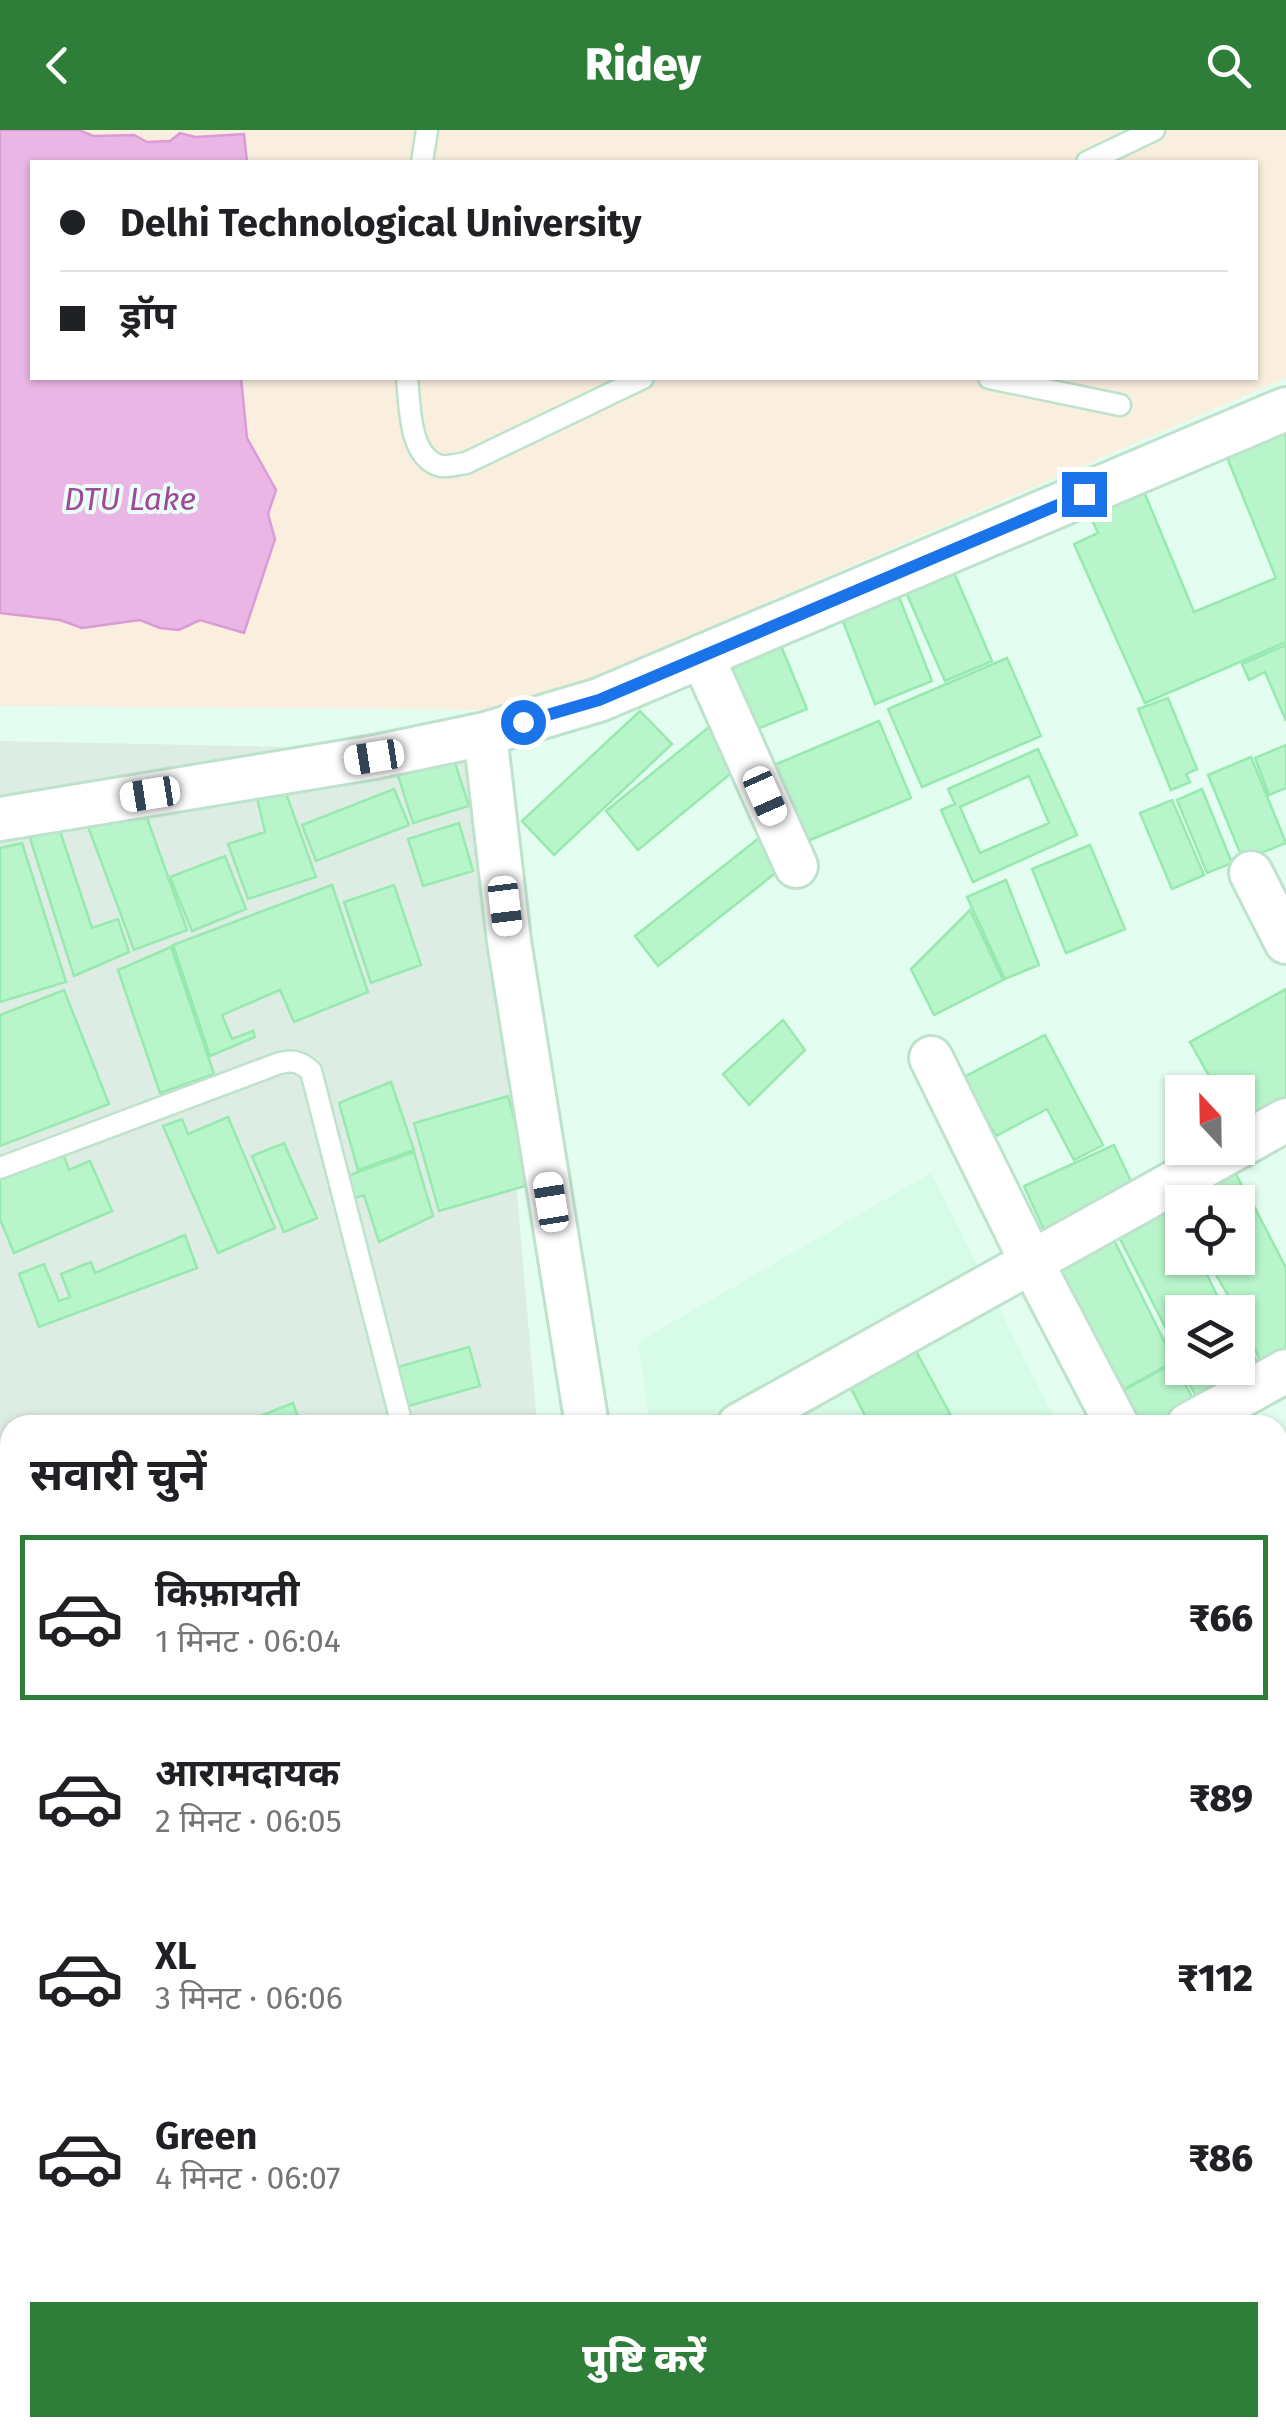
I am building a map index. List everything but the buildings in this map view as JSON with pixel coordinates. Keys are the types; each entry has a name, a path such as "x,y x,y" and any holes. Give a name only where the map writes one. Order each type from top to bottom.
{"street":[{"path":"0,819 374,757 485,734 599,700 1286,409"},
{"path":"702,656 796,866"},
{"path":"485,734 509,941 586,1415"},
{"path":"1251,874 1286,942"},
{"path":"932,1058 1112,1415"},
{"path":"1255,1137 1286,1120"},
{"path":"758,1415 1204,1165"},
{"path":"1206,1415 1286,1371"}],"lane":[{"path":"422,160 427,130"},
{"path":"1091,160 1154,130"},
{"path":"407,380 414,431 423,454 441,466 466,463 639,380"},
{"path":"999,380 1120,405"},
{"path":"0,1168 277,1064 290,1060 302,1063 311,1072 399,1415"}],"shaded area":[{"path":"0,130 1286,130 1286,378 518,710 0,706"},
{"path":"0,741 479,751 536,1415 0,1415"},
{"path":"931,1173 1053,1415 649,1415 638,1342"}],"water":[{"name":"DTU Lake","path":"0,130 79,130 93,136 134,135 147,142 170,141 180,133 195,137 244,134 247,160 30,160 30,380 241,380 247,438 276,490 268,514 275,539 244,633 200,620 179,630 140,620 82,628 60,620 0,613"}],"route":[{"path":"523,722 599,700 1084,494"}]}
